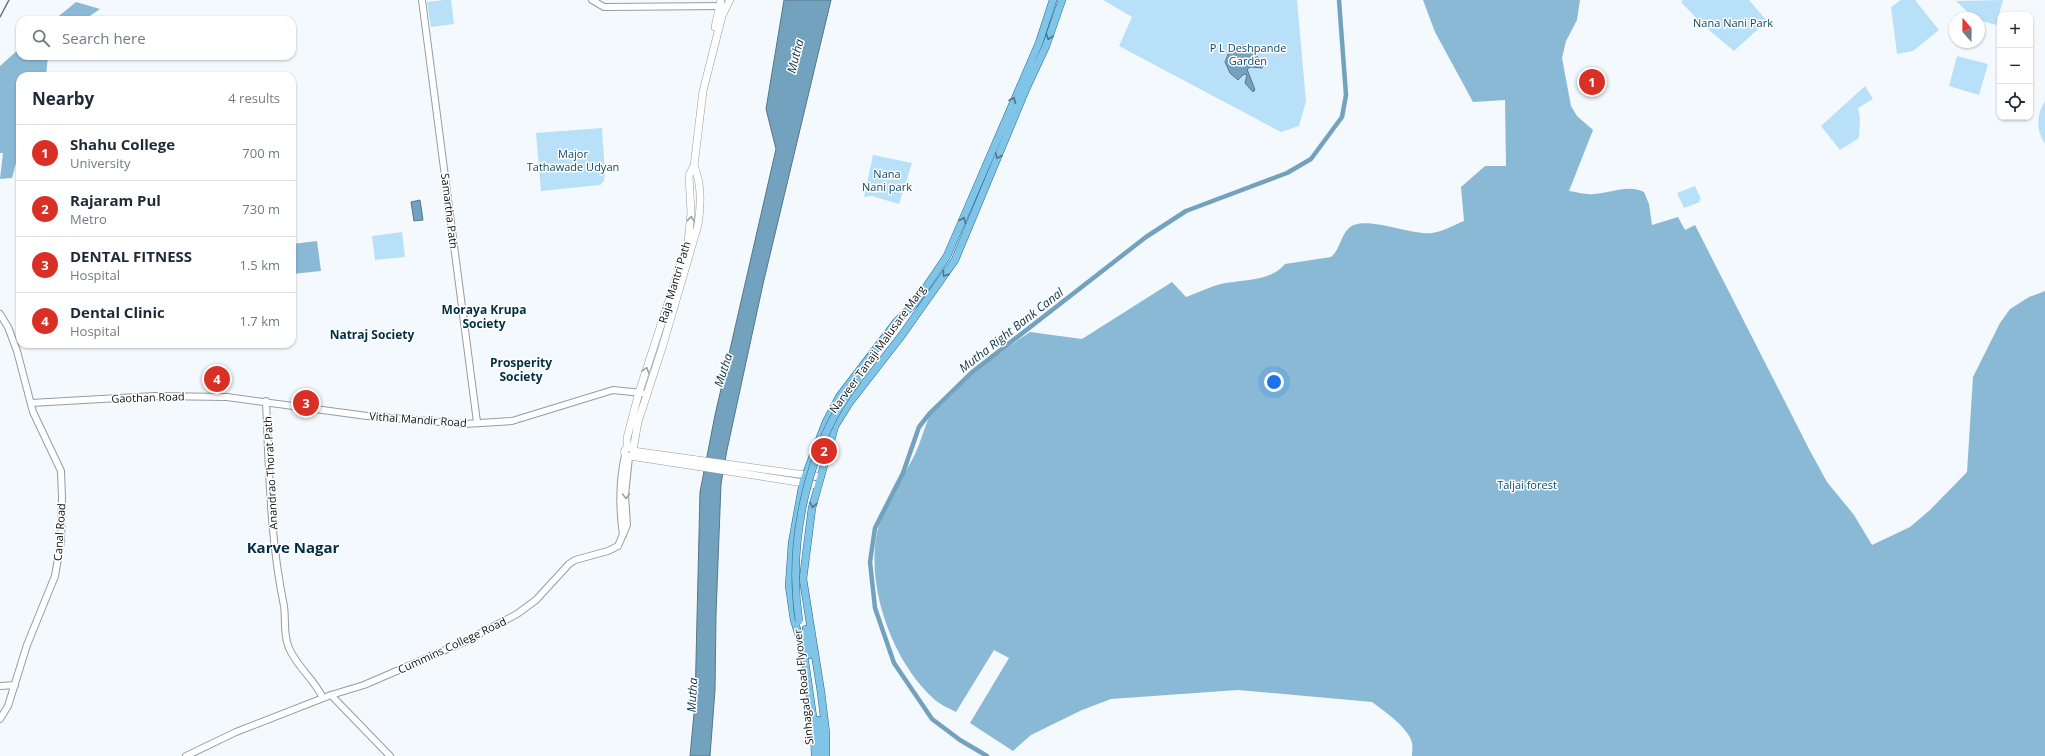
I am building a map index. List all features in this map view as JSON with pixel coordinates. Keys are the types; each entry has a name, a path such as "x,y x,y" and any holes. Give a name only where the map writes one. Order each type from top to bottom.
{"main road":[{"name":"Narveer Tanaji Malusare Marg","path":"803,648 794,620 789,586 792,543 805,478 826,422 839,397 897,321 916,302 951,248 1039,43 1053,0"},
{"name":"Narveer Tanaji Malusare Marg","path":"826,756 826,734 821,692 807,615 803,579 812,508 817,485 840,416 955,260 1046,46 1062,0"},
{"name":"Raja Mantri Path","path":"715,42 714,37 720,2"},
{"name":"Raja Mantri Path","path":"629,453 627,438 643,393 688,242 691,213 689,175 694,166 703,91 715,42 729,3"},
{"name":"Sinhagad Road Flyover","path":"799,621 795,571 804,500 829,424 843,400 916,302"},
{"path":"643,393 641,410 629,453 646,457 769,474 805,478 820,477"},
{"path":"805,478 817,485"},
{"name":"Sinhagad Road Flyover","path":"807,615 806,638 821,756"},
{"name":"Narveer Tanaji Malusare Marg","path":"799,621 813,719 814,756"}],"street":[{"name":"Samartha Path","path":"422,0 477,422"},
{"path":"592,0 604,8 720,2 729,3"},
{"name":"Canal Road","path":"0,314 8,327 16,347"},
{"name":"Canal Road","path":"0,718 8,706 27,645 55,576 61,541 61,471 41,432 31,403 16,348"},
{"name":"Vithal Mandir Road","path":"266,401 368,416 449,423 512,421 613,390 643,393"},
{"name":"Gaothan Road","path":"31,403 154,396 221,397 266,401"},
{"name":"Anandrao Thorat Path","path":"266,401 270,504 278,584 284,608 288,646 292,655 313,680 323,698"},
{"name":"Cummins College Road","path":"186,756 236,732 331,695 364,685 464,642 517,614 536,600 569,564 575,560 608,551 618,546 627,525 625,495 629,453"},
{"path":"0,686 15,685"},
{"path":"331,695 390,756"}],"green space":[{"path":"451,0 454,24 431,27 427,2"},
{"name":"P L Deshpande Garden","path":"1103,0 1297,0 1306,101 1299,126 1281,132 1119,46 1132,17"},
{"name":"Taljai forest","path":"1423,0 1580,0 1577,20 1566,41 1562,58 1571,106 1577,116 1593,130 1569,191 1591,194 1626,189 1638,190 1644,192 1649,204 1652,225 1678,217 1685,230 1695,225 1827,482 1854,515 1872,545 1910,527 1930,510 1967,472 1973,377 2000,323 2010,309 2029,297 2045,291 2045,756 1412,756 1412,743 1410,737 1395,720 1372,702 1238,690 1111,699 1082,710 1031,735 1013,751 970,723 1009,658 994,650 956,712 935,700 919,684 905,664 884,619 878,594 875,570 875,546 882,515 911,463 932,412 964,380 1030,332 1082,339 1172,282 1186,297 1221,284 1264,277 1279,270 1285,264 1331,257 1336,251 1345,232 1355,225 1364,223 1423,233 1432,233 1444,230 1464,221 1461,187 1485,166 1506,166 1505,100 1473,102 1435,32"},
{"name":"Nana Nani Park","path":"1683,0 1749,0 1767,21 1734,51 1702,24 1681,2"},
{"path":"1901,0 1915,0 1939,30 1913,51 1897,54 1891,7"},
{"path":"2003,0 2000,12 1997,12 1996,25 1985,22 1985,12 1968,12 1956,1"},
{"path":"76,2 100,9 90,16 59,16"},
{"path":"16,52 16,60 48,60 46,72 16,72 16,163 12,178 0,179 3,153 0,153 0,66"},
{"path":"1957,56 1988,64 1979,95 1949,86"},
{"path":"1865,86 1873,99 1858,108 1860,118 1859,138 1840,150 1821,126"},
{"path":"2045,101 2045,144 2040,134 2038,122 2040,111"},
{"name":"Major Tathawade Udyan","path":"602,128 605,174 604,181 600,185 541,191 536,133"},
{"name":"Nana Nani park","path":"873,155 912,163 899,204 872,196 864,197"},
{"path":"1695,186 1701,199 1699,200 1700,202 1684,208 1677,193"},
{"path":"402,232 405,257 375,260 372,236"},
{"path":"317,241 321,271 296,274 296,244"}],"water":[{"name":"Mutha","path":"784,0 831,0 763,284 727,450 721,484 716,614 715,690 710,756 690,756 695,703 700,492 715,415 776,149 766,109"},
{"path":"1243,45 1254,52 1263,65 1262,68 1251,67 1247,69 1255,90 1253,92 1245,83 1247,75 1244,74 1238,80 1230,73 1225,62 1229,52 1235,53 1238,47"},
{"path":"420,200 423,220 414,221 411,202"}],"waterway":[{"path":"0,17 9,0"},
{"name":"Mutha Right Bank Canal","path":"987,756 960,740 932,719 894,663 875,608 870,562 875,528 903,473 919,427 930,413 971,373 1146,237 1186,211 1287,173 1311,159 1342,117 1346,95 1339,0"}],"place":[{"name":"Shahu College","path":"1592,82"},
{"name":"Dental Clinic","path":"217,379"},
{"name":"DENTAL FITNESS","path":"306,403"},
{"name":"Rajaram Pul","path":"824,451"}],"district":[{"name":"Moraya Krupa Society","path":"484,316"},
{"name":"Natraj Society","path":"372,334"},
{"name":"Prosperity Society","path":"521,369"},
{"name":"Karve Nagar","path":"293,547"}]}
